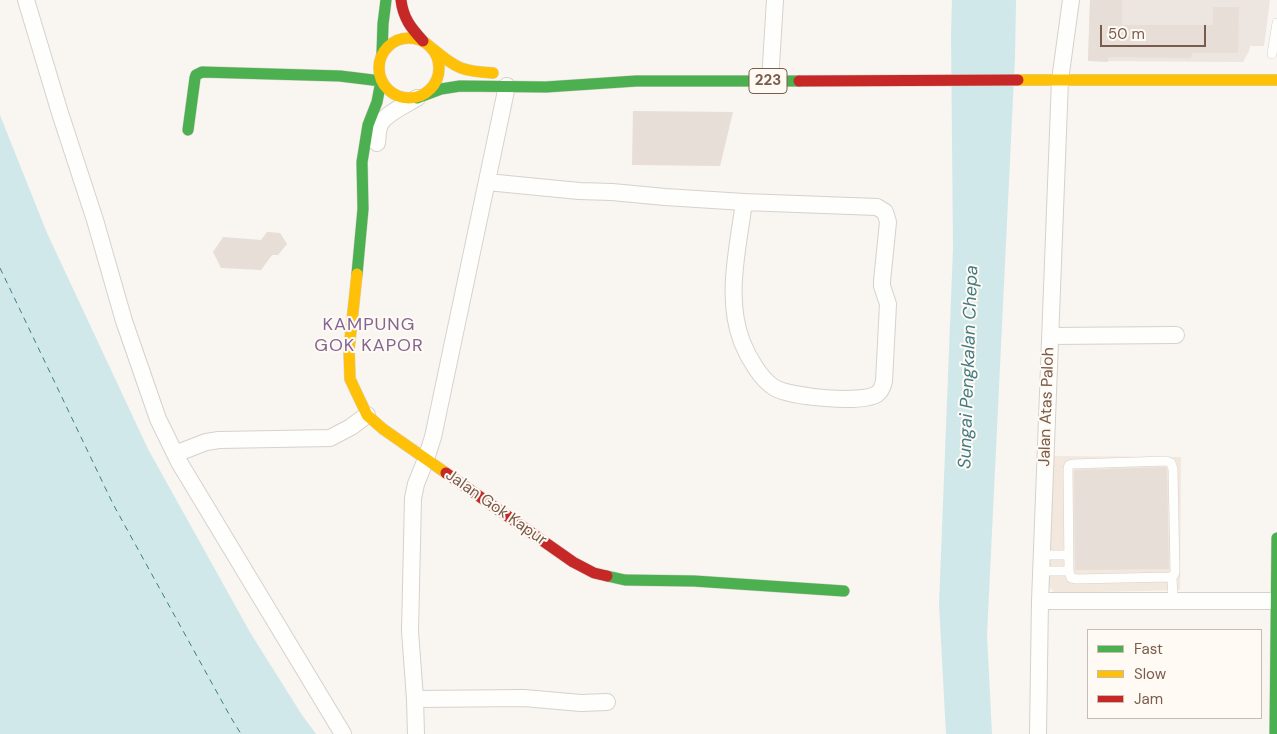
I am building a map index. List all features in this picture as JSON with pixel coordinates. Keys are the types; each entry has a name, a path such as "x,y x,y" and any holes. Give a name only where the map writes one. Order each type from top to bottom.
{"main road":[{"path":"188,130 195,78 196,75 202,72 340,76 381,81 378,72 382,54 386,0"},
{"name":"223","path":"401,0 404,18 408,26 433,50 460,68 505,80 546,87 636,81"},
{"path":"382,54 388,46 405,38 423,41"},
{"path":"417,98 426,94 434,87 438,78 440,68 438,58 433,50"},
{"name":"223","path":"547,76 636,81 1060,80 1273,67"},
{"name":"223","path":"381,81 392,94 400,98 409,99 441,89 505,80"},
{"name":"Jalan Gok Kapur","path":"381,81 377,102 368,125 362,162 363,209 349,349 350,379 367,415 383,429 573,562 594,573 626,580 694,581 844,591"},
{"path":"1275,734 1277,538"}],"street":[{"path":"26,0 124,321 158,419 175,454 342,734"},
{"path":"770,81 775,0"},
{"name":"Jalan Atas Paloh","path":"1038,734 1041,563 1060,80 1071,0"},
{"path":"416,734 410,631 413,498 416,484 433,437 487,182 505,80"},
{"name":"Jalan Gok Kapur","path":"363,209 379,128 393,112 417,98"},
{"path":"487,182 665,198 877,207 885,212 888,222 882,281 888,304 884,381 882,389 877,394 859,399 812,397 776,388 762,377 742,344 733,303 733,283 744,202"},
{"path":"1050,336 1176,335"},
{"path":"175,454 206,442 219,440 330,438 351,427 367,415"},
{"path":"1040,602 1276,601"},
{"path":"415,699 524,698 581,703 607,702"}],"lane":[{"path":"1273,67 1277,23"},
{"path":"1172,577 1072,578 1069,571 1069,465 1171,463 1173,469 1175,572 1172,577 1172,601"},
{"path":"1041,563 1069,555"},
{"path":"1041,563 1069,571"}],"shaded area":[{"path":"1090,0 1270,0 1264,46 1250,46 1243,62 1088,61"},
{"path":"1050,456 1181,457 1180,590 1055,593 1049,586"}],"water":[{"name":"Sungai Pengkalan Chepa","path":"952,0 1016,0 1015,57 987,635 992,734 946,734 939,605 953,248"},
{"path":"0,115 47,233 148,449 251,634 316,734 0,734"}],"building":[{"path":"1090,0 1122,0 1122,25 1213,25 1213,7 1239,7 1238,53 1192,53 1191,58 1108,57 1108,62 1088,61"},
{"path":"633,111 733,112 720,166 632,165"},
{"path":"267,232 280,233 287,244 278,255 272,255 261,270 221,268 213,252 223,237 261,240"},
{"path":"1165,467 1167,470 1169,569 1075,570 1074,470"}],"ferry route":[{"path":"0,268 113,504 241,734"}],"traffic: fast":[{"path":"382,54 386,0"},
{"path":"188,130 195,78 196,75 202,72 340,76 381,81 377,102 368,125 362,162 363,209 357,274"},
{"path":"417,98 441,89 460,86 546,87 636,81 799,81"},
{"path":"1275,734 1277,538"},
{"path":"607,576 625,580 694,581 844,591"}],"traffic: slow":[{"path":"403,38 415,38 431,46 437,56 439,68 437,80 431,90 415,98 403,98 387,90 379,74 379,62 387,46 403,38"},
{"path":"433,49 460,68 493,73"},
{"path":"1018,80 1277,80"},
{"path":"357,274 349,349 350,379 367,415 383,429 446,473"}],"traffic: jam":[{"path":"401,0 408,22 423,41"},
{"path":"799,81 1018,80"},
{"path":"446,473 573,562 594,573 607,576"}],"district":[{"name":"KAMPUNG GOK KAPOR","path":"369,335"}]}
